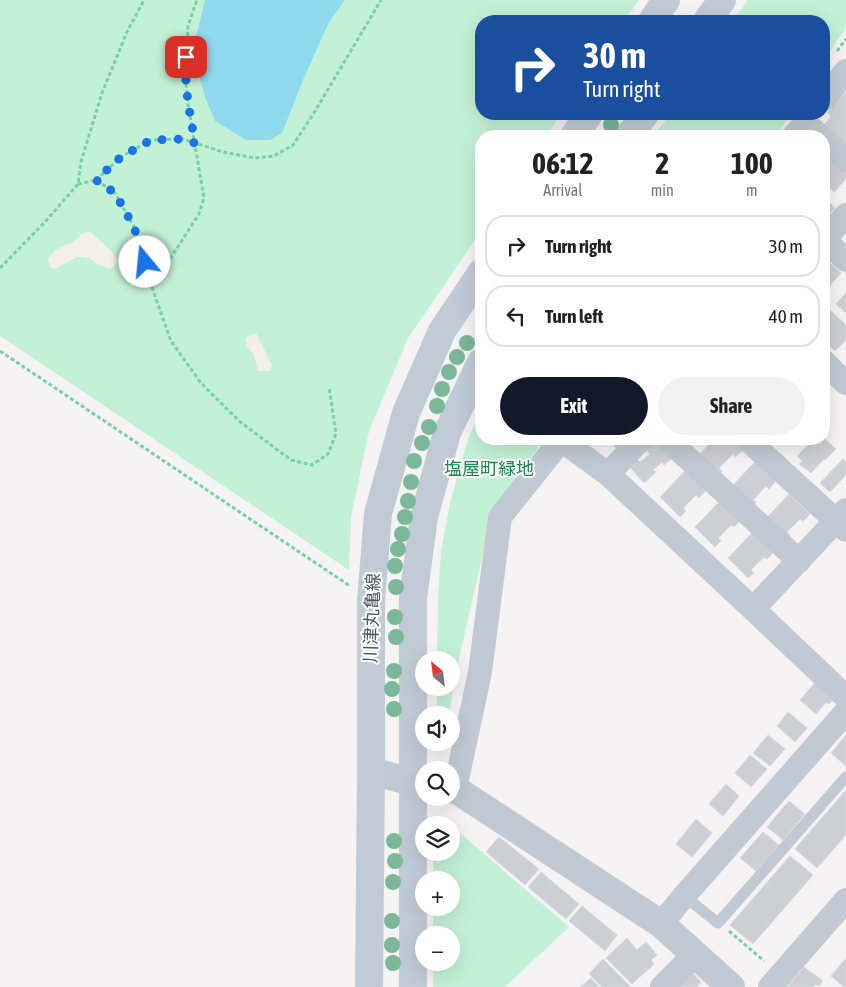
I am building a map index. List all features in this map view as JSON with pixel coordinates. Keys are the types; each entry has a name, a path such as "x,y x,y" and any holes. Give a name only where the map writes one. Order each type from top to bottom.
{"main road":[{"path":"656,15 666,0"},
{"path":"711,15 722,0"},
{"name":"川津丸亀線","path":"369,987 371,601 378,514 406,413 442,331 475,282"},
{"path":"417,761 413,598 424,517 447,433 475,375"},
{"path":"413,987 417,806"}],"street":[{"path":"830,91 846,72"},
{"path":"830,145 846,160"},
{"path":"830,233 846,215"},
{"path":"830,245 846,260"},
{"path":"830,367 846,382"},
{"path":"459,761 478,681 500,517 556,445"},
{"path":"569,445 608,474 846,697"},
{"path":"608,474 635,445"},
{"path":"673,445 798,561"},
{"path":"753,609 798,561 843,520 754,445"},
{"path":"662,924 684,896 846,712"},
{"path":"371,771 415,782"},
{"path":"460,794 662,924 731,987"},
{"path":"775,981 846,900"},
{"path":"662,987 695,954"}],"lane":[{"path":"684,896 718,923 846,777"}],"path":[{"path":"0,268 44,223 78,184 81,162 102,93 127,32 144,0"},
{"path":"170,259 199,214 204,198 188,104 185,73 188,26 198,0"},
{"path":"78,184 96,180 121,157 151,140 183,139 222,152 255,158 274,156 293,145 381,0"},
{"path":"96,180 115,193 134,227 171,341 201,382 239,421 291,460 312,465 328,454 336,434 329,387"},
{"path":"0,351 355,589"},
{"path":"719,922 775,981"}],"green space":[{"path":"0,0 639,0 628,15 475,15 475,120 557,120 550,130 475,130 475,240 408,338 369,431 351,517 349,570 0,336"},
{"path":"748,0 846,0 846,28 830,51 830,15 737,15"},
{"path":"666,120 787,120 779,130 658,130"},
{"name":"塩屋町緑地","path":"475,424 475,445 540,445 507,492 487,536 460,654 460,651 437,651 441,551 450,503 467,442"},
{"name":"塩屋町緑地","path":"437,696 452,696 450,706 437,706"},
{"path":"460,833 569,927 505,987 433,987 433,971 460,971 460,926 433,926 433,916 460,916 460,871 433,871 433,861 460,861"}],"sand":[{"path":"90,231 112,252 118,263 110,269 97,264 89,258 77,257 55,269 49,266 48,259 55,250 73,242 82,234"},
{"path":"256,333 272,365 270,371 258,371 254,355 247,346 246,338"}],"water":[{"path":"206,0 345,0 329,22 282,133 270,140 246,140 215,121 205,97 198,72 195,42"}],"building":[{"path":"846,92 846,145 823,126 830,120 830,110"},
{"path":"830,155 846,170 846,179 834,192 830,188"},
{"path":"830,203 835,208 830,213"},
{"path":"830,263 841,273 830,285"},
{"path":"846,293 846,313 836,304"},
{"path":"830,310 846,325 846,340 835,351 830,346"},
{"path":"830,444 836,449 811,473 799,464 802,461 797,456 808,445"},
{"path":"613,445 625,445 619,451"},
{"path":"648,445 660,445 672,458 664,465 662,462 653,470 656,472 644,483 628,465 636,458 640,462 650,454 645,448"},
{"path":"708,445 738,445 743,450 735,457 733,454 719,468 722,471 717,476 697,457"},
{"path":"843,459 846,462 846,475 830,492 820,483"},
{"path":"755,462 776,481 769,489 766,486 753,500 756,502 750,508 730,488"},
{"path":"685,471 706,490 699,498 696,495 683,508 686,511 680,517 660,497"},
{"path":"789,494 810,514 803,521 800,519 787,532 790,535 784,540 764,521"},
{"path":"721,500 741,520 734,527 731,525 718,538 721,541 715,547 695,527"},
{"path":"753,532 774,552 767,559 764,557 751,570 754,573 748,578 728,558"},
{"path":"820,677 836,696 829,704 826,702 816,714 800,700"},
{"path":"788,712 807,728 795,742 777,726"},
{"path":"768,735 785,749 770,766 753,753"},
{"path":"846,735 846,766 831,753"},
{"path":"750,755 767,769 751,787 735,773"},
{"path":"726,784 739,796 723,816 709,804"},
{"path":"846,790 846,835 817,868 795,849"},
{"path":"789,801 805,814 783,840 767,827"},
{"path":"696,819 712,833 692,857 676,844"},
{"path":"763,832 779,845 756,871 740,858"},
{"path":"499,837 539,869 525,885 486,852"},
{"path":"790,856 813,875 753,944 730,925"},
{"path":"541,872 579,904 566,919 528,887"},
{"path":"582,906 617,935 605,951 569,921"},
{"path":"627,938 637,950 646,942 657,955 651,960 654,964 632,984 606,958"},
{"path":"846,958 846,987 844,987 831,976"},
{"path":"603,959 631,987 602,987 589,974"},
{"path":"804,967 823,981 819,986 816,984 813,987 787,987"},
{"path":"692,972 701,982 697,987 676,987"},
{"path":"591,978 599,987 580,987"}],"route":[{"path":"145,262 134,227 115,193 96,180 121,157 151,140 183,139 195,143 188,104 185,73 186,57"}]}
